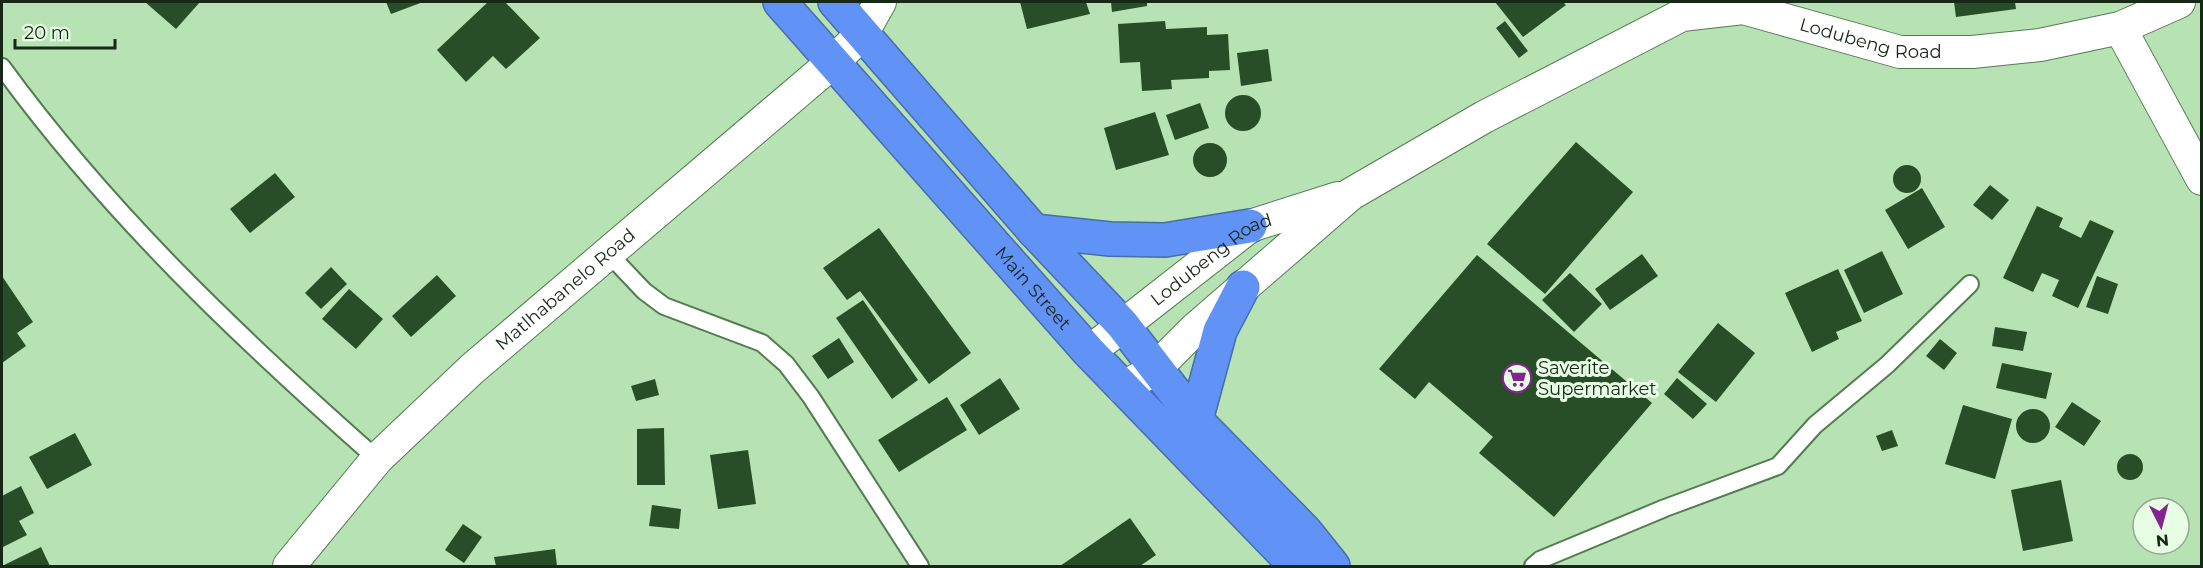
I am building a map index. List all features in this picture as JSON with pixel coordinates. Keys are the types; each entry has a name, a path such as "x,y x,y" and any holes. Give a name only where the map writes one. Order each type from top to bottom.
{"highway":[{"name":"Main Street","path":"780,2 1089,352 1296,567"},
{"path":"835,2 984,170 1034,231 1122,324 1196,420 1305,531 1333,567"},
{"path":"1034,231 1110,239 1165,240 1251,226"},
{"path":"1196,420 1220,331 1243,287"}],"street":[{"name":"Matlhabanelo Road","path":"289,567 377,459 472,369 832,62 862,34 880,2"},
{"name":"Lodubeng Road","path":"1123,388 1155,369 1195,329 1351,194 1484,117 1682,8 1743,8 1900,52 1972,52 2040,45 2120,28 2179,2"},
{"path":"2120,28 2202,179"},
{"name":"Lodubeng Road","path":"1089,352 1122,324 1251,226 1351,194"}],"lane":[{"path":"2,67 76,162 162,257 265,360 377,459"},
{"path":"608,253 644,291 664,306 762,343 776,353 811,397 846,449 920,567"},
{"path":"1533,567 1540,560 1665,508 1778,466 1815,425 1887,364 1970,284"}],"building":[{"path":"145,2 200,2 176,29"},
{"path":"386,2 423,2 391,14"},
{"path":"488,2 505,2 540,38 506,69 493,56 466,82 437,50"},
{"path":"1020,2 1086,2 1090,14 1027,29"},
{"path":"1111,2 1147,2 1147,6 1112,12"},
{"path":"1495,2 1563,2 1566,5 1523,37"},
{"path":"1954,2 2015,2 2016,9 1956,17"},
{"path":"1165,21 1166,29 1207,27 1207,35 1228,34 1230,70 1209,71 1209,78 1171,80 1172,89 1142,91 1140,62 1120,63 1118,24"},
{"path":"1505,21 1528,51 1519,58 1496,28"},
{"path":"1268,49 1272,81 1241,86 1237,53"},
{"path":"1243,95 1256,100 1261,113 1256,126 1243,131 1230,126 1225,113 1230,100"},
{"path":"1200,103 1209,128 1175,140 1166,115"},
{"path":"1155,112 1169,155 1116,170 1104,128"},
{"path":"1576,142 1633,192 1545,294 1487,244"},
{"path":"1210,143 1222,148 1227,160 1222,172 1210,177 1198,172 1193,160 1198,148"},
{"path":"1907,165 1917,169 1921,179 1917,189 1907,193 1897,189 1893,179 1897,169"},
{"path":"275,173 295,197 250,233 230,209"},
{"path":"1990,185 2009,200 1992,220 1973,205"},
{"path":"1922,188 1945,227 1908,249 1885,210"},
{"path":"2037,206 2063,218 2059,227 2081,238 2090,220 2114,231 2078,308 2052,296 2059,280 2042,273 2033,292 2003,278"},
{"path":"879,228 971,353 929,384 860,291 847,300 823,268"},
{"path":"1882,251 1903,294 1864,313 1844,270"},
{"path":"1642,254 1658,276 1610,310 1595,289"},
{"path":"1477,255 1652,403 1554,517 1479,453 1493,437 1429,382 1415,399 1379,369"},
{"path":"331,267 347,284 321,309 305,293"},
{"path":"1838,269 1862,321 1836,332 1839,339 1812,352 1785,293"},
{"path":"1570,273 1602,304 1574,332 1542,300"},
{"path":"437,275 456,296 411,337 392,316"},
{"path":"2,276 33,322 17,333 26,346 2,363"},
{"path":"2097,276 2118,284 2108,314 2086,307"},
{"path":"349,289 383,319 356,349 322,319"},
{"path":"863,300 918,380 892,399 836,318"},
{"path":"1718,323 1755,353 1716,402 1678,372"},
{"path":"1995,327 2027,332 2023,351 1992,346"},
{"path":"839,338 854,362 828,379 812,356"},
{"path":"1940,339 1957,353 1944,370 1926,356"},
{"path":"2002,363 2052,373 2046,399 1996,388"},
{"path":"1000,378 1020,409 979,435 960,405"},
{"path":"1677,378 1707,404 1693,419 1664,394"},
{"path":"655,379 659,395 636,401 631,386"},
{"path":"947,397 967,430 899,472 878,440"},
{"path":"2072,402 2101,421 2084,446 2055,427"},
{"path":"1963,405 2012,419 1995,479 1945,464"},
{"path":"2033,409 2045,414 2050,426 2045,438 2033,443 2021,438 2016,426 2021,414"},
{"path":"664,428 665,485 637,485 637,429"},
{"path":"1892,430 1898,446 1882,451 1876,436"},
{"path":"75,433 92,465 47,489 29,457"},
{"path":"748,450 756,504 718,509 710,455"},
{"path":"2130,454 2139,458 2143,467 2139,476 2130,480 2121,476 2117,467 2121,458"},
{"path":"2061,480 2073,541 2023,551 2011,490"},
{"path":"21,486 34,513 19,521 27,535 3,547 2,496"},
{"path":"652,505 681,509 679,529 649,526"},
{"path":"1130,518 1156,555 1140,566 1060,566"},
{"path":"463,524 482,537 464,563 445,550"},
{"path":"41,547 50,566 2,566"},
{"path":"555,549 557,566 496,566 494,557"}],"place":[{"name":"Saverite Supermarket","path":"1517,378"}]}
